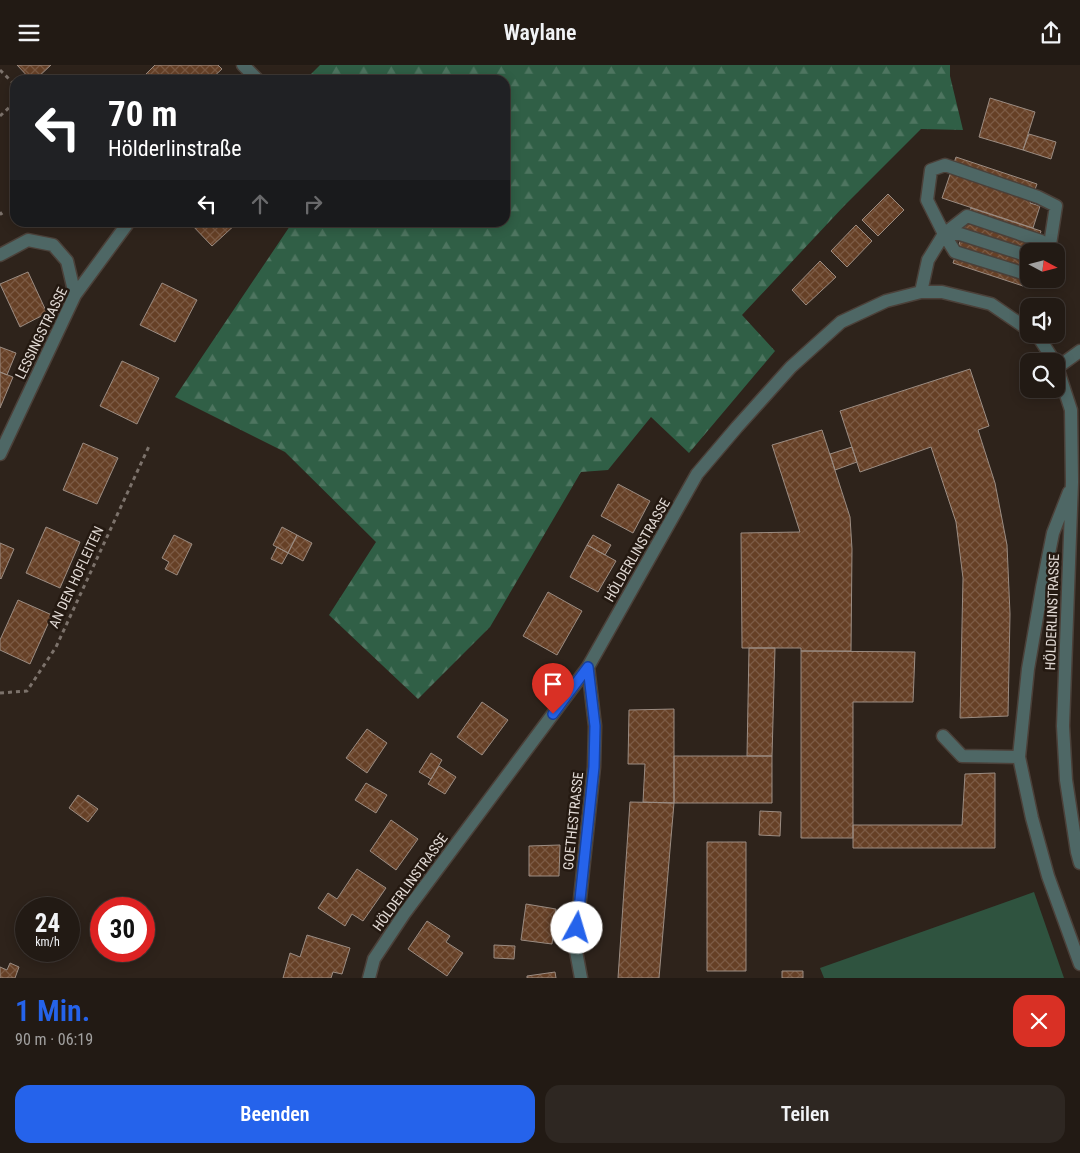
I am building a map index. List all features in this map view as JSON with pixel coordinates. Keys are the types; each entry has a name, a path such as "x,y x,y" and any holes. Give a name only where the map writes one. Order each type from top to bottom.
{"street":[{"path":"243,65 253,75"},
{"path":"1020,272 955,252 927,199 931,170 945,165 1038,197 1056,206 1050,243"},
{"path":"921,292 928,260 944,234 966,215 1041,241 1041,243"},
{"name":"LESSINGSTRASSE","path":"0,455 75,295 124,227"},
{"path":"944,234 960,234 1020,253"},
{"path":"0,255 28,241 52,245 67,261 75,295"},
{"name":"HÖLDERLINSTRASSE","path":"368,978 374,959 404,914 588,667 698,474 736,427 791,367 841,322 886,301 921,292 942,292 991,304 1020,324"},
{"path":"1065,359 1080,351"},
{"name":"HÖLDERLINSTRASSE","path":"1065,392 1071,410 1072,482 1063,726 1066,780 1080,863"},
{"path":"1072,482 1052,533 1028,669 1019,757 1032,818 1048,876 1080,964"},
{"name":"GOETHESTRASSE","path":"581,978 575,946 594,758 595,726 588,667"},
{"path":"943,736 962,756 1019,757"}],"path":[{"path":"0,70 10,80"},
{"path":"0,116 10,107"},
{"name":"AN DEN HOFLEITEN","path":"0,693 26,691 56,647 150,444"}],"green space":[{"path":"320,65 950,65 950,76 963,130 921,129 844,206 742,315 775,351 689,453 651,417 608,470 581,472 490,627 418,699 329,615 376,542 285,452 175,397 289,227 510,227 510,75 310,75"},
{"path":"1034,892 1064,978 824,978 820,968"}],"building":[{"path":"17,65 51,65 40,75 26,75"},
{"path":"155,65 218,65 222,69 215,75 145,75"},
{"path":"990,98 1035,112 1023,150 979,137"},
{"path":"1029,134 1056,142 1051,159 1023,150"},
{"path":"956,157 1037,184 1030,203 1040,206 1033,228 942,198"},
{"path":"888,194 904,210 878,236 862,220"},
{"path":"971,208 1041,231 1037,243 1020,243 1020,285 953,263"},
{"path":"856,225 872,241 847,267 831,251"},
{"path":"194,227 233,227 212,246"},
{"path":"820,261 836,277 806,305 792,290"},
{"path":"28,272 47,313 20,327 0,284"},
{"path":"162,283 197,300 175,342 140,325"},
{"path":"0,347 16,353 7,375 0,372"},
{"path":"122,361 159,378 137,424 100,406"},
{"path":"970,369 989,426 978,430 995,483 1007,545 1010,614 1008,716 960,718 963,578 956,522 931,447 860,472 840,411"},
{"path":"0,372 13,377 0,408"},
{"path":"822,430 850,517 852,549 851,651 801,651 801,648 742,648 741,533 800,532 772,445"},
{"path":"83,443 118,458 97,504 63,490"},
{"path":"852,447 857,462 835,470 830,454"},
{"path":"618,484 650,501 633,533 601,516"},
{"path":"46,527 80,542 60,588 26,573"},
{"path":"282,527 297,535 288,553 273,545"},
{"path":"174,535 192,544 177,575 165,569 169,562 162,558"},
{"path":"297,535 312,543 303,561 288,553"},
{"path":"593,535 611,545 605,555 587,545"},
{"path":"0,543 14,549 1,579 0,578"},
{"path":"587,545 616,561 598,592 570,577"},
{"path":"277,547 288,553 282,564 271,559"},
{"path":"548,592 582,611 557,655 523,636"},
{"path":"18,600 52,615 30,664 0,650 0,640"},
{"path":"749,648 775,648 772,756 747,756"},
{"path":"801,651 915,652 913,702 853,702 853,838 801,838"},
{"path":"482,702 508,720 482,755 457,737"},
{"path":"674,709 674,803 643,802 645,764 628,764 629,710"},
{"path":"367,729 387,743 367,773 346,758"},
{"path":"431,753 442,760 431,779 419,772"},
{"path":"674,756 772,756 772,803 674,803"},
{"path":"439,766 456,777 445,794 428,784"},
{"path":"995,773 995,848 853,848 853,825 962,825 965,774"},
{"path":"366,783 387,795 376,813 355,800"},
{"path":"78,795 98,809 88,822 69,808"},
{"path":"630,802 674,803 659,978 618,978"},
{"path":"760,811 781,812 780,836 759,835"},
{"path":"391,820 418,839 396,870 370,851"},
{"path":"707,842 746,842 746,971 707,971"},
{"path":"560,845 559,876 529,876 529,846"},
{"path":"357,869 386,888 363,921 352,914 345,926 318,908 328,893 337,899"},
{"path":"526,904 556,909 552,944 521,940"},
{"path":"427,921 450,936 446,942 463,953 447,976 408,949"},
{"path":"307,935 350,948 342,974 333,972 331,978 283,978 290,953 300,957"},
{"path":"494,945 515,946 514,959 494,958"},
{"path":"10,963 19,967 15,978 0,978 0,967 7,970"},
{"path":"782,971 803,971 803,978 782,978"},
{"path":"555,972 556,978 527,978 527,976"}],"route":[{"path":"553,714 588,667 595,726 594,767 577,928"}]}
